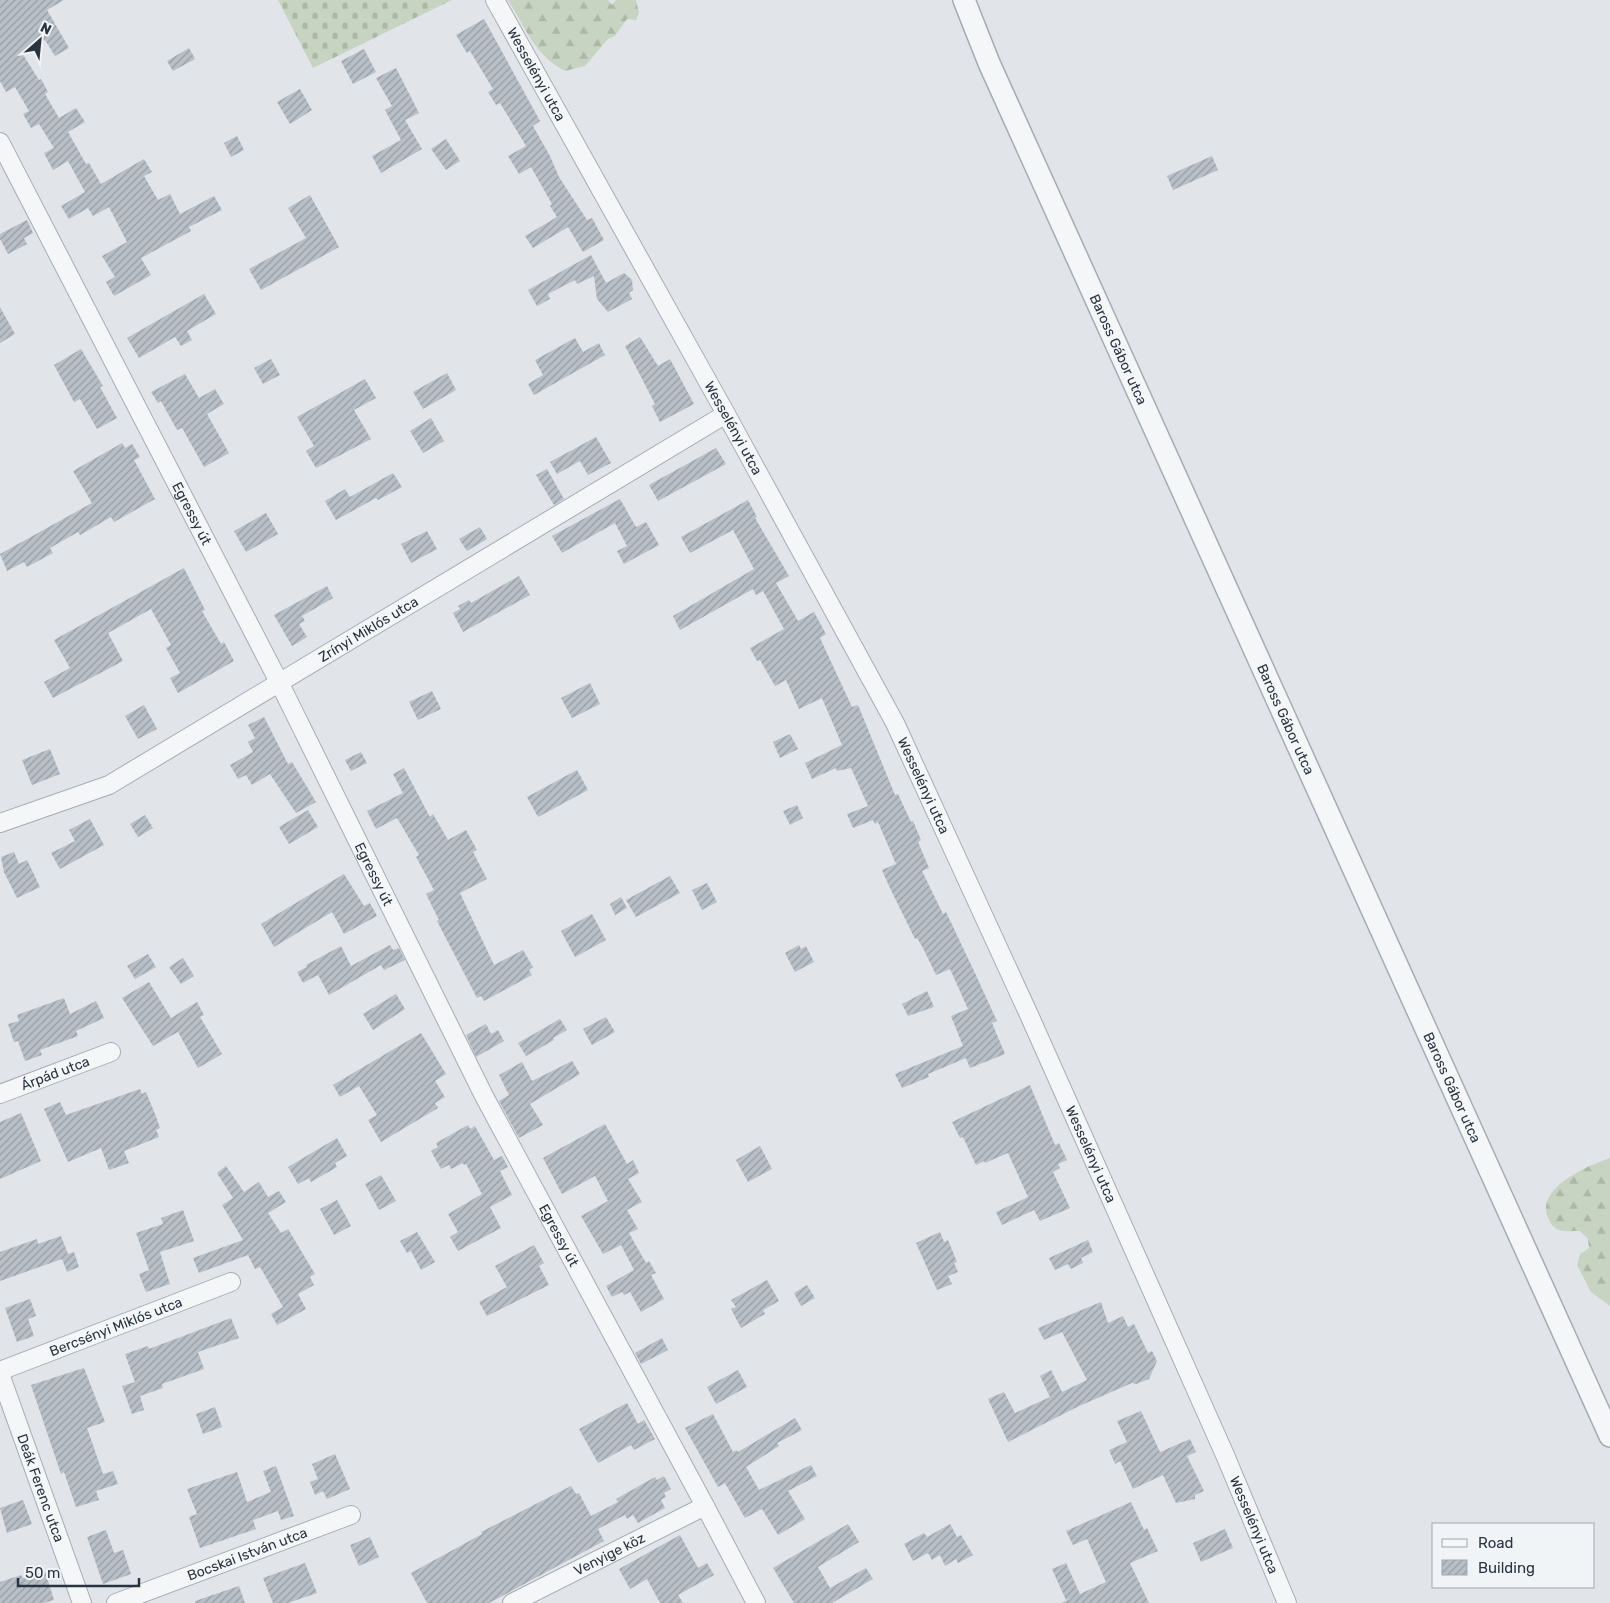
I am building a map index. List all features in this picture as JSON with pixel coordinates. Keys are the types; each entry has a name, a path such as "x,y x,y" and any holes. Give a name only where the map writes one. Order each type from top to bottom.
{"street":[{"name":"Wesselényi utca","path":"495,0 726,414 895,723 1034,1026 1225,1455 1287,1603"},
{"name":"Baross Gábor utca","path":"964,0 989,63 1610,1436"},
{"name":"Egressy út","path":"0,142 279,682 484,1096 756,1603"},
{"name":"Zrínyi Miklós utca","path":"0,823 109,785 726,414"},
{"name":"Árpád utca","path":"0,1094 111,1052"},
{"name":"Bercsényi Miklós utca","path":"0,1372 231,1282"},
{"name":"Deák Ferenc utca","path":"0,1372 82,1603"},
{"name":"Venyige köz","path":"512,1603 705,1506"},
{"name":"Bocskai István utca","path":"116,1603 351,1515"}],"green space":[{"path":"278,0 452,0 313,68"},
{"path":"508,0 608,0 612,5 616,0 636,0 639,13 636,20 627,19 615,36 608,39 585,66 565,71 554,65 538,49"},
{"path":"1610,1158 1610,1306 1591,1292 1577,1265 1580,1254 1589,1248 1588,1239 1580,1231 1565,1231 1554,1227 1548,1218 1546,1207 1549,1197 1565,1180"}],"building":[{"path":"0,0 64,0 47,10 69,48 55,56 45,40 22,53 39,80 41,79 48,92 45,94 59,118 76,108 85,122 68,132 86,164 89,163 101,184 144,159 152,172 144,176 158,200 170,194 180,214 214,196 222,210 189,227 191,231 141,258 151,275 114,296 106,282 115,277 102,256 127,242 109,207 93,216 88,208 69,219 61,206 85,192 68,161 53,170 44,153 54,148 39,124 31,128 23,114 29,111 15,87 6,92 0,81"},
{"path":"484,19 540,121 533,126 550,156 559,177 587,220 592,218 604,240 583,252 568,227 533,248 525,236 557,217 550,206 552,204 531,167 519,174 508,156 526,146 500,103 496,105 488,92 493,89 470,51 467,53 456,35"},
{"path":"189,48 195,59 173,71 167,61"},
{"path":"364,49 376,72 353,84 341,61"},
{"path":"396,68 419,113 405,120 422,149 381,173 372,156 401,140 385,110 392,106 376,78"},
{"path":"300,89 312,110 290,124 277,102"},
{"path":"237,136 244,150 231,157 224,143"},
{"path":"446,139 460,161 446,170 431,149"},
{"path":"1212,156 1218,170 1173,190 1167,176"},
{"path":"310,195 339,247 261,290 249,269 306,238 288,208"},
{"path":"27,220 33,233 24,238 27,244 8,254 0,239 0,234"},
{"path":"591,255 606,283 624,273 632,280 633,290 629,293 632,299 608,312 597,299 594,276 577,284 575,280 548,294 550,299 537,306 528,290"},
{"path":"204,294 216,314 187,331 192,340 181,346 175,337 139,358 127,338"},
{"path":"0,307 15,334 0,343"},
{"path":"640,337 658,366 670,359 694,404 660,422 652,406 655,404 625,346"},
{"path":"575,338 583,352 599,343 605,355 534,395 528,384 543,375 535,360"},
{"path":"81,349 103,386 100,387 117,418 97,429 80,399 74,402 54,365"},
{"path":"271,359 280,375 263,384 254,368"},
{"path":"447,373 456,390 423,409 413,392"},
{"path":"185,374 199,398 215,389 224,404 207,414 229,453 204,467 182,428 177,430 161,401 158,403 151,392"},
{"path":"365,379 376,398 354,410 371,439 316,468 306,451 314,446 297,417"},
{"path":"431,418 444,441 423,453 410,431"},
{"path":"596,437 611,463 588,475 580,461 557,474 550,462"},
{"path":"122,443 125,448 132,444 140,457 134,460 155,499 114,522 111,517 80,535 78,532 50,548 53,553 27,567 24,562 7,571 0,554 92,503 73,471"},
{"path":"716,448 726,464 658,501 649,485"},
{"path":"547,469 564,499 554,505 536,475"},
{"path":"393,473 402,487 378,500 376,498 336,520 325,501 345,489 350,497"},
{"path":"620,499 636,527 646,522 659,545 624,564 617,551 627,546 615,523 562,553 552,536"},
{"path":"748,500 757,517 755,518 789,576 776,583 798,621 814,612 826,634 820,638 852,707 858,705 895,795 898,794 911,822 913,821 921,840 918,842 929,868 922,871 943,914 946,912 997,1021 992,1023 1005,1054 970,1068 966,1058 928,1074 929,1077 902,1088 895,1074 963,1046 951,1016 968,1009 950,969 936,975 923,948 917,938 915,939 889,886 882,870 896,864 878,822 875,824 873,820 853,828 847,814 868,806 851,768 837,771 836,768 812,779 805,763 842,745 822,698 799,709 786,680 775,686 760,660 757,661 750,648 784,629 763,591 756,595 753,589 680,630 673,616 754,569 733,530 690,553 681,537"},
{"path":"266,513 278,534 246,552 234,531"},
{"path":"480,527 487,539 467,551 459,539"},
{"path":"427,531 437,549 411,563 401,544"},
{"path":"184,568 205,610 202,611 221,644 224,642 234,661 178,693 170,678 180,673 166,648 171,645 151,609 108,633 123,661 53,698 44,682 70,668 54,640"},
{"path":"519,576 530,595 463,632 453,613 460,609 458,606 469,600 471,603"},
{"path":"327,586 333,598 302,616 305,621 299,624 307,637 292,646 274,615"},
{"path":"590,683 600,704 572,718 561,698"},
{"path":"432,691 441,709 418,720 409,702"},
{"path":"144,705 157,729 138,739 125,716"},
{"path":"264,717 288,764 292,762 316,802 296,813 270,774 252,785 246,775 238,779 230,765 253,752 248,742 255,738 248,725"},
{"path":"790,734 798,749 780,758 773,742"},
{"path":"50,749 60,774 32,785 22,760"},
{"path":"361,752 367,763 351,771 345,760"},
{"path":"404,768 430,817 433,814 448,840 466,830 477,850 473,852 487,879 460,893 494,965 523,950 533,967 529,970 532,975 484,1001 481,996 477,998 437,921 439,920 426,894 434,890 416,857 419,855 397,818 376,829 367,811 403,793 393,774"},
{"path":"577,770 588,790 538,817 527,797"},
{"path":"797,805 803,818 790,825 783,811"},
{"path":"308,810 318,827 289,844 279,827"},
{"path":"145,815 153,828 138,837 130,824"},
{"path":"90,819 104,845 60,869 51,853 75,841 69,830"},
{"path":"14,852 19,864 27,860 40,887 17,898 4,872 1,857"},
{"path":"344,874 364,906 370,903 377,916 344,934 332,912 274,947 261,924"},
{"path":"670,876 680,893 636,917 626,900"},
{"path":"707,883 717,902 702,910 692,890"},
{"path":"621,897 627,908 615,915 610,904"},
{"path":"592,914 606,940 575,957 561,931"},
{"path":"390,945 393,950 399,948 405,960 384,970 381,965 329,995 318,975 303,983 297,972 341,946 351,966"},
{"path":"799,945 801,949 806,946 814,962 795,972 785,953"},
{"path":"148,954 156,967 135,979 127,966"},
{"path":"183,958 194,976 181,984 169,967"},
{"path":"149,982 171,1018 197,1002 204,1015 200,1017 222,1054 198,1068 178,1032 153,1046 122,998"},
{"path":"927,991 934,1007 908,1016 902,1004"},
{"path":"396,994 405,1009 373,1030 363,1014"},
{"path":"64,998 70,1014 96,1001 104,1018 76,1031 78,1036 40,1050 42,1055 25,1061 18,1041 14,1042 8,1024 19,1021 17,1015"},
{"path":"606,1017 615,1032 592,1045 583,1029"},
{"path":"560,1019 567,1030 526,1056 518,1043"},
{"path":"486,1024 491,1034 498,1030 504,1041 476,1057 466,1035"},
{"path":"421,1033 446,1074 435,1081 445,1097 435,1103 438,1108 381,1142 368,1120 377,1115 359,1086 340,1097 333,1085"},
{"path":"572,1061 580,1074 530,1104 543,1125 519,1138 499,1101 509,1095 499,1075 522,1062 532,1081"},
{"path":"1030,1085 1055,1145 1059,1143 1067,1160 1058,1164 1060,1168 1053,1172 1070,1208 1040,1221 1034,1210 1002,1225 996,1212 1028,1197 1008,1153 976,1165 963,1137 960,1138 952,1122"},
{"path":"140,1089 142,1094 146,1092 155,1114 160,1128 156,1130 159,1137 124,1151 129,1163 109,1170 101,1148 68,1162 44,1109 60,1102 66,1115"},
{"path":"21,1113 41,1161 0,1179 0,1122"},
{"path":"605,1124 627,1164 633,1160 639,1173 628,1179 642,1202 627,1210 638,1229 629,1233 646,1263 649,1261 656,1273 651,1275 664,1299 641,1312 630,1292 624,1295 622,1292 612,1297 606,1286 634,1270 621,1245 603,1254 581,1216 608,1201 595,1176 562,1194 543,1158"},
{"path":"468,1125 470,1129 475,1126 494,1160 502,1156 508,1167 500,1171 512,1195 490,1207 501,1228 458,1251 450,1237 458,1232 448,1214 482,1194 466,1164 464,1165 463,1163 451,1169 449,1165 441,1169 431,1151 438,1147 436,1143"},
{"path":"337,1138 347,1156 335,1163 337,1167 311,1182 309,1178 298,1184 288,1167"},
{"path":"760,1146 772,1169 748,1182 736,1160"},
{"path":"226,1166 244,1192 259,1182 268,1197 279,1191 286,1202 268,1213 281,1233 288,1229 315,1274 310,1277 314,1285 298,1294 306,1309 277,1325 271,1314 283,1307 260,1267 255,1269 248,1255 199,1273 193,1258 243,1240 222,1205 233,1198 217,1173"},
{"path":"381,1175 396,1201 379,1210 365,1184"},
{"path":"337,1200 351,1226 334,1235 320,1209"},
{"path":"183,1210 194,1241 160,1252 170,1284 146,1292 139,1274 149,1270 136,1233 163,1224 161,1218"},
{"path":"417,1232 435,1262 421,1270 411,1251 407,1253 400,1241"},
{"path":"940,1232 944,1242 948,1240 957,1262 954,1263 958,1272 948,1276 952,1284 937,1290 916,1243"},
{"path":"61,1236 68,1254 74,1252 79,1267 67,1272 62,1259 0,1281 0,1252 37,1239 38,1244"},
{"path":"1088,1240 1093,1252 1081,1258 1083,1263 1071,1269 1068,1264 1055,1270 1049,1258"},
{"path":"534,1245 544,1263 539,1266 549,1285 487,1316 479,1302 507,1287 495,1266"},
{"path":"767,1280 779,1301 763,1310 765,1314 741,1328 731,1309 736,1307 731,1300"},
{"path":"807,1285 815,1298 801,1306 794,1293"},
{"path":"30,1299 36,1316 28,1319 34,1336 17,1342 5,1308"},
{"path":"1101,1302 1108,1323 1123,1316 1128,1327 1134,1324 1148,1353 1152,1351 1157,1361 1149,1379 1136,1384 1132,1383 1077,1407 1008,1442 988,1399 1004,1392 1015,1413 1050,1397 1040,1376 1051,1370 1062,1392 1087,1380 1062,1332 1044,1340 1038,1328"},
{"path":"231,1318 239,1338 198,1352 204,1369 162,1384 163,1388 140,1396 144,1410 132,1414 122,1386 135,1382 125,1354 148,1346 149,1349"},
{"path":"662,1338 668,1350 641,1364 635,1353"},
{"path":"84,1368 105,1422 87,1428 103,1474 113,1471 118,1484 96,1491 99,1500 76,1507 64,1472 61,1474 31,1385"},
{"path":"738,1370 747,1387 716,1404 707,1387"},
{"path":"627,1403 638,1424 644,1420 655,1439 634,1450 631,1445 598,1463 579,1429"},
{"path":"215,1407 222,1427 203,1434 196,1414"},
{"path":"1141,1411 1160,1452 1190,1439 1196,1452 1187,1456 1204,1491 1195,1495 1195,1499 1176,1503 1163,1475 1133,1489 1120,1461 1115,1464 1109,1450 1127,1442 1117,1421"},
{"path":"713,1414 733,1452 737,1450 738,1452 795,1418 802,1430 777,1443 779,1446 746,1467 759,1490 811,1465 817,1476 788,1491 805,1519 778,1535 762,1509 745,1518 725,1483 718,1487 685,1428"},
{"path":"335,1454 350,1489 327,1499 323,1491 315,1495 310,1482 318,1479 312,1464"},
{"path":"276,1466 294,1516 281,1520 278,1511 253,1520 256,1529 200,1548 189,1517 197,1514 187,1489 237,1472 247,1502 271,1492 263,1471"},
{"path":"664,1476 671,1489 664,1493 666,1497 661,1500 665,1508 638,1523 633,1515 627,1519 625,1515 598,1529 604,1541 489,1603 427,1603 411,1573 482,1534 481,1532 571,1486 576,1494 579,1493 591,1516 618,1502 616,1499 655,1477 657,1480"},
{"path":"23,1500 32,1524 7,1533 0,1508"},
{"path":"1131,1502 1144,1530 1147,1528 1158,1551 1130,1563 1149,1603 1061,1603 1074,1597 1066,1600 1052,1569 1066,1563 1080,1594 1106,1582 1087,1539 1073,1545 1066,1531"},
{"path":"848,1524 859,1542 818,1567 830,1588 866,1568 873,1579 832,1603 794,1603 773,1568"},
{"path":"950,1524 957,1537 961,1535 973,1555 958,1563 956,1559 945,1566 940,1555 932,1560 928,1553 913,1561 904,1544 924,1533 927,1537"},
{"path":"1225,1529 1233,1548 1201,1562 1193,1543"},
{"path":"106,1530 114,1553 123,1550 131,1574 103,1584 87,1537"},
{"path":"680,1535 698,1568 707,1563 714,1575 678,1595 683,1603 660,1603 647,1579 630,1589 619,1569"},
{"path":"370,1537 379,1557 359,1566 350,1545"},
{"path":"305,1563 317,1593 288,1603 273,1603 263,1578"},
{"path":"45,1571 54,1600 44,1603 0,1603 0,1582 21,1575 23,1578"},
{"path":"239,1586 245,1603 195,1603 195,1601"}]}
